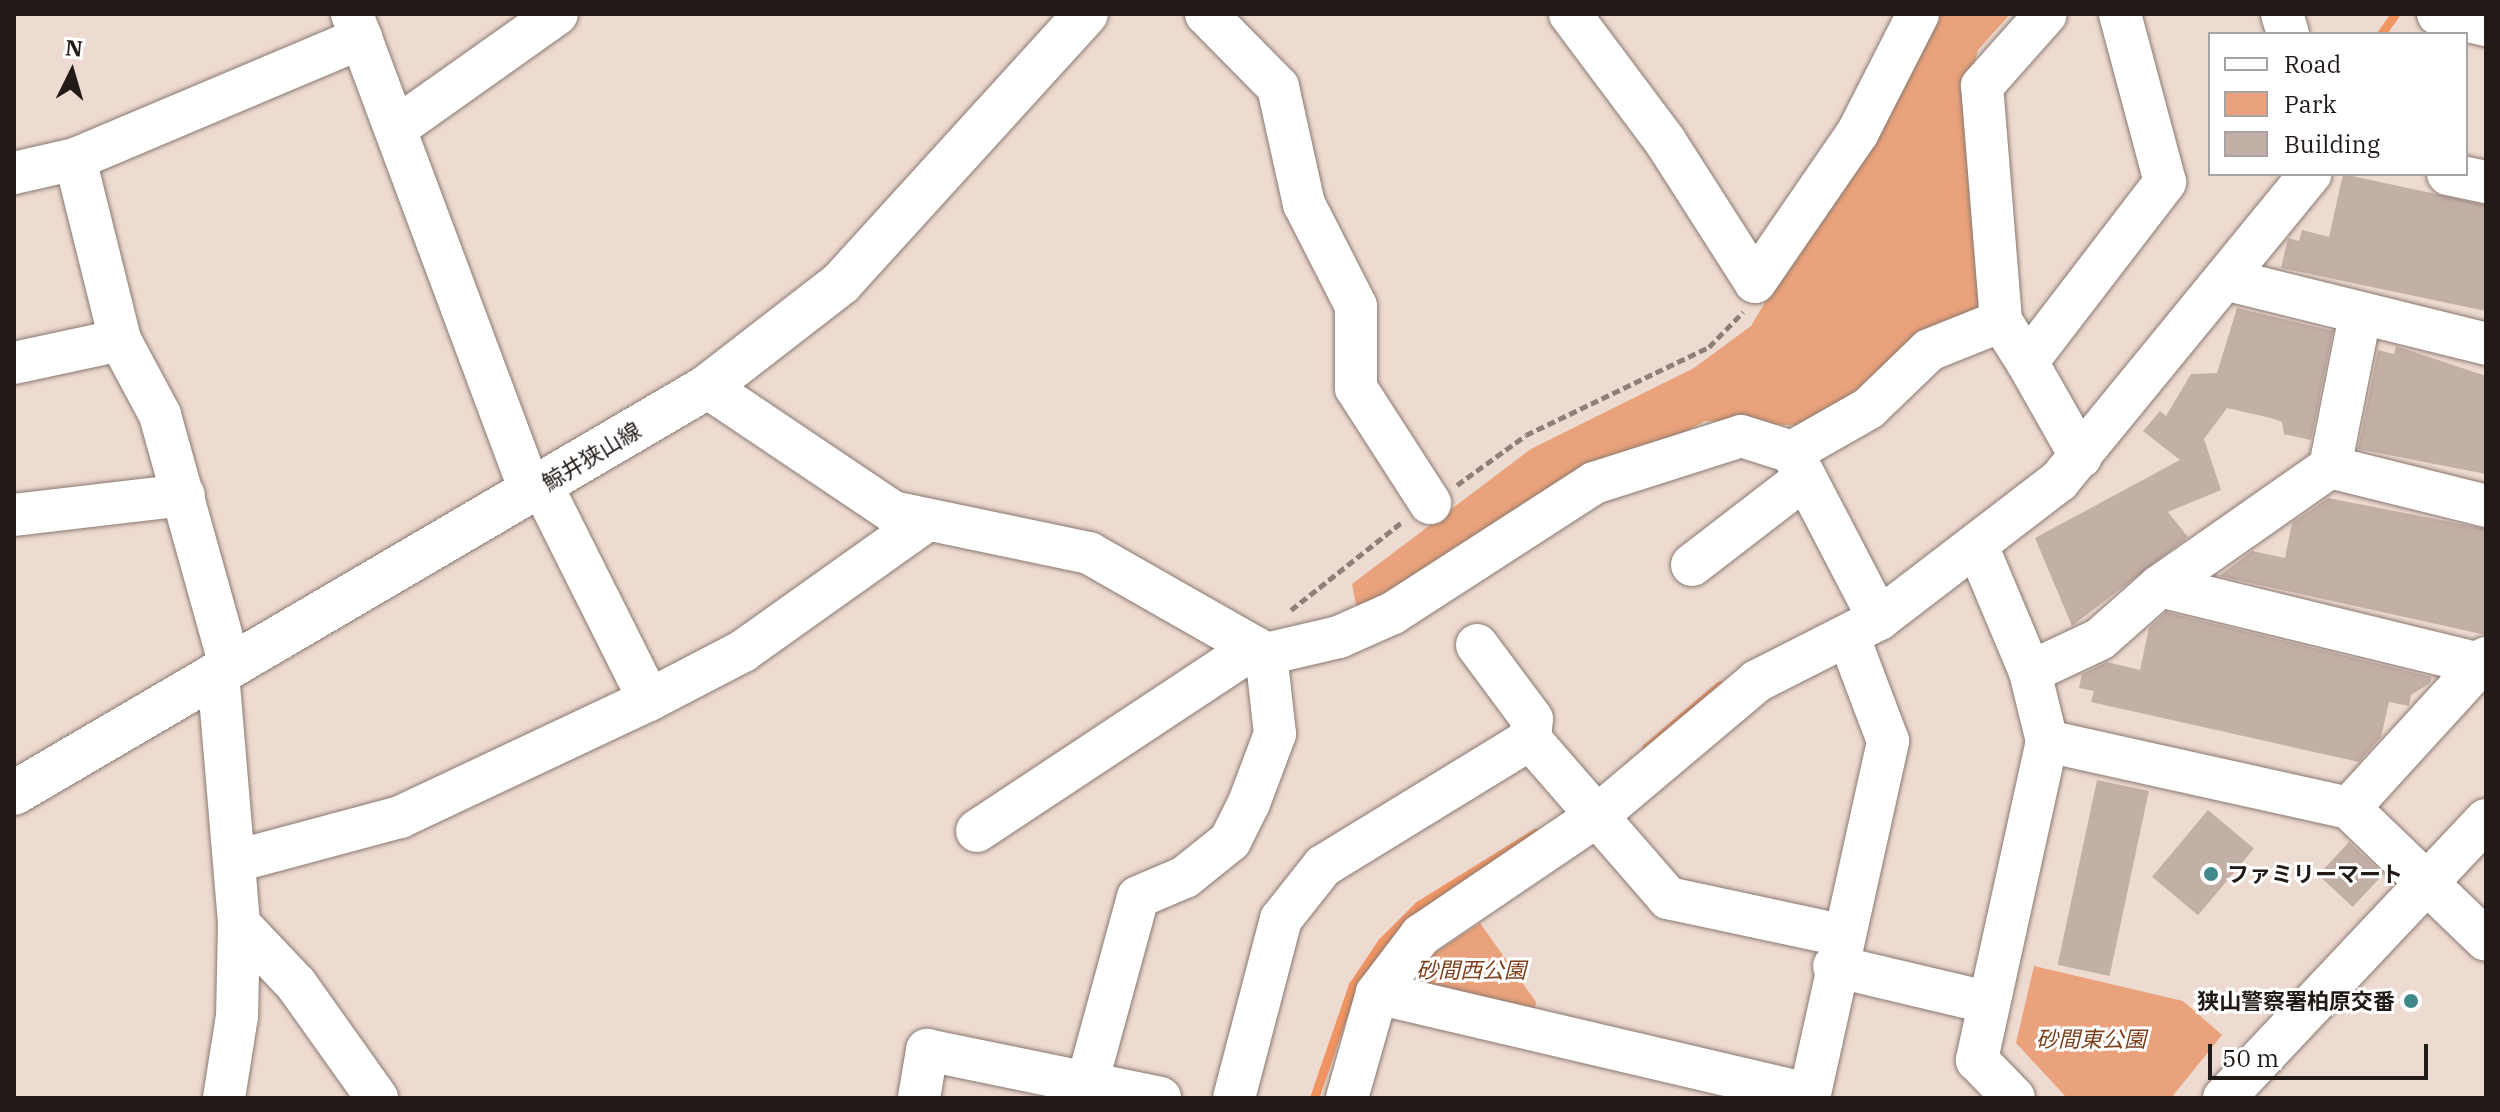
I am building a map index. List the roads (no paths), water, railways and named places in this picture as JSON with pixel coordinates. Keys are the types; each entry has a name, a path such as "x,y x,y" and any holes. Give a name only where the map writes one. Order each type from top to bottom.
{"main road":[{"name":"鯨井狭山線","path":"14,793 536,490 707,387 841,283 1086,14"}],"street":[{"path":"396,128 557,14"},
{"path":"1206,14 1278,87 1304,204 1356,306 1356,388 1430,503"},
{"path":"1570,14 1665,141 1755,282 1858,132 1918,14"},
{"path":"2046,14 1982,86 2001,321 2081,457"},
{"path":"2027,362 2165,182 2120,14"},
{"path":"2411,32 2422,14"},
{"path":"2438,14 2486,25"},
{"path":"14,173 75,159 356,26 536,490 649,700"},
{"path":"75,159 120,340 154,401 184,495 224,669 239,924 237,1016 224,1098"},
{"path":"1347,1098 1377,993 1421,935 1598,815 1757,681 1864,627 1978,548 2081,457 2228,280 2308,176"},
{"path":"2458,176 2486,182"},
{"path":"2228,280 2360,316 2486,344"},
{"path":"2030,672 2100,639 2160,586 2330,467 2360,316"},
{"path":"1692,565 1798,465 1869,408 1929,350 2001,321"},
{"path":"14,363 120,340"},
{"path":"707,387 853,487 922,524 1089,553 1261,651"},
{"path":"977,831 1261,651 1339,637 1393,613 1594,483 1741,436 1798,465 1864,627 1888,741 1837,950 1809,1096 1377,993"},
{"path":"2330,467 2486,506"},
{"path":"14,515 184,495"},
{"path":"236,861 400,817 649,700 743,651 922,524"},
{"path":"1978,548 2030,672 2047,741 1986,1002 1977,1060 2014,1098"},
{"path":"2160,586 2483,661 2349,808"},
{"path":"1477,645 1532,719 1530,739 1668,898 1837,950 1986,1002"},
{"path":"1084,1091 1138,897 1185,877 1230,841 1249,803 1275,734 1261,651"},
{"path":"1234,1098 1281,919 1323,866 1530,739"},
{"path":"2047,741 2349,808 2424,885 2486,940"},
{"path":"2224,1098 2486,820"},
{"path":"239,924 296,984 377,1098"},
{"path":"919,1098 927,1050 1084,1091 1160,1098"}],"waterway":[{"path":"2382,32 2395,14"},
{"path":"1646,748 1720,685"},
{"path":"1314,1098 1353,985 1382,942 1419,905 1535,833"}],"place":[{"name":"ファミリーマート","path":"2211,874"},
{"name":"狭山警察署柏原交番","path":"2411,1001"}],"park label":[{"name":"砂間西公園","path":"1471,970"},
{"name":"砂間東公園","path":"2091,1039"}]}
